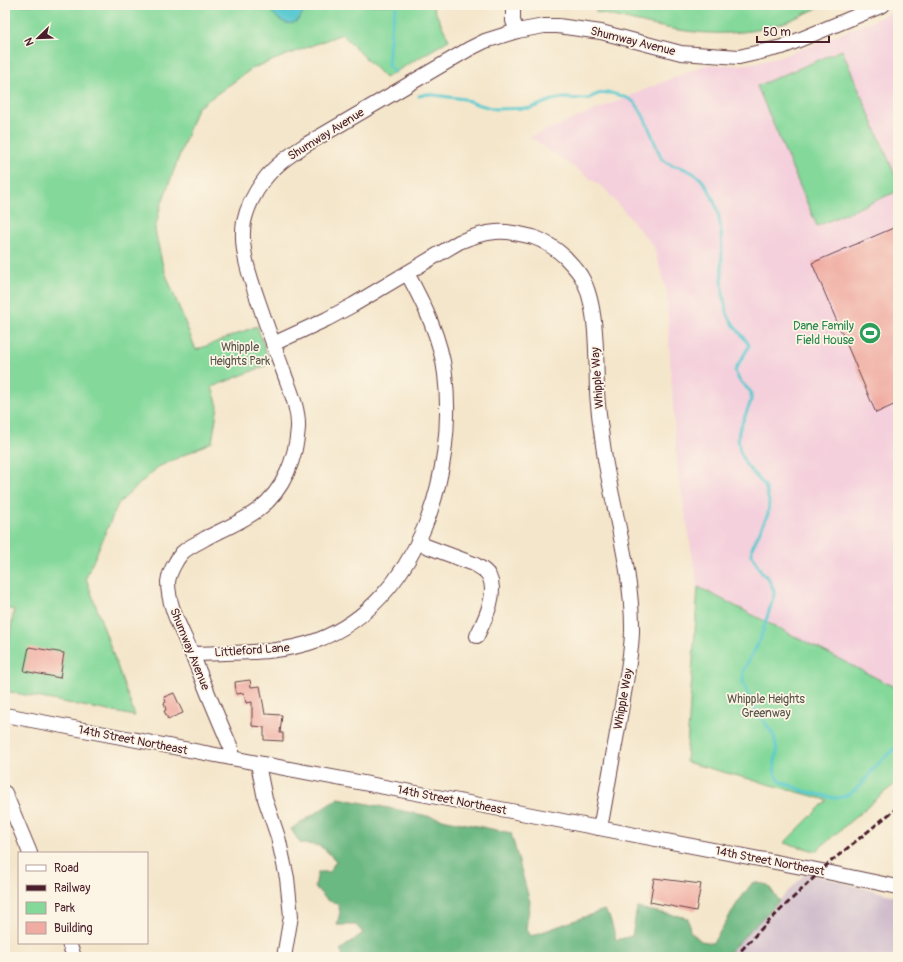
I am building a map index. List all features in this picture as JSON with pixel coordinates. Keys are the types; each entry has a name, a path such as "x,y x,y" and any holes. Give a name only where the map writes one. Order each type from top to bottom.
{"street":[{"path":"513,5 513,21 517,31"},
{"name":"Shumway Avenue","path":"231,758 230,748 172,608 168,580 174,566 183,553 191,547 245,519 260,509 283,480 293,458 297,439 298,421 293,396 250,277 243,237 244,222 249,207 264,180 288,157 307,144 469,49 485,41 517,31 544,26 577,28 601,32 681,53 739,57 782,47 883,5"},
{"name":"Whipple Way","path":"274,344 353,305 459,242 476,235 490,232 506,231 538,239 550,244 574,267 583,279 589,295 593,313 598,401 605,460 632,608 632,635 629,662 599,828"},
{"name":"Littleford Lane","path":"192,654 264,651 292,648 318,640 344,626 366,610 385,593 418,543 433,503 442,469 446,437 447,402 445,373 438,345 429,317 407,273"},
{"path":"418,543 474,564 483,569 488,575 492,591 488,614 477,636"},
{"name":"14th Street Northeast","path":"5,715 599,828 898,887"},
{"path":"258,764 264,799 278,837 287,878 291,916 284,957"},
{"path":"5,793 30,852"},
{"path":"69,944 74,957"}],"shaded area":[{"path":"898,10 898,689 698,587 677,466 667,292 653,245 604,188 530,137 705,65 739,65 777,58 819,43"},
{"path":"806,873 898,897 898,957 724,957"}],"green space":[{"name":"Whipple Heights Park","path":"5,5 432,5 449,40 385,78 342,34 253,68 197,108 160,208 155,230 163,267 196,350 257,326 270,364 212,387 218,406 212,442 158,467 118,504 86,578 135,716 5,691 5,662 14,610 5,608"},
{"path":"597,5 824,5 777,25 740,32 719,33 678,30 637,22 596,12"},
{"path":"842,50 898,182 898,191 817,226 757,86"},
{"name":"Whipple Heights Greenway","path":"698,587 898,689 898,782 816,851 784,843 827,800 686,762"},
{"path":"339,798 511,833 530,902 526,928 531,936 604,910 610,918 616,940 632,936 637,908 688,918 690,931 701,941 713,943 738,902 753,882 768,885 779,901 724,957 343,957 340,950 363,933 356,925 337,925 340,912 338,904 327,900 315,887 318,872 329,872 336,861 322,847 300,843 291,829"}],"water":[{"path":"268,5 303,5 304,10 296,22 286,23 271,11"}],"building":[{"name":"Dane Family Field House","path":"898,226 898,403 876,413 812,263"},
{"path":"29,647 64,653 60,678 24,671"},
{"path":"250,680 251,687 260,686 265,714 282,715 280,733 283,733 283,741 264,740 264,727 252,726 252,702 246,703 244,693 236,694 235,682"},
{"path":"174,693 183,713 168,719 164,711 166,710 164,703 166,702 164,697"},
{"path":"654,878 701,884 696,911 650,902"}],"waterway":[{"path":"395,72 388,65 392,27 397,5"},
{"path":"647,13 664,5"},
{"path":"419,96 427,94 464,99 495,109 531,108 552,100 563,98 589,99 602,93 620,95 632,100 641,111 662,159 670,164 692,172 705,183 714,201 721,229 722,287 724,301 728,315 749,345 735,371 739,380 751,392 751,401 739,431 738,440 740,451 746,465 765,486 769,502 768,514 752,548 752,555 762,573 768,578 774,590 774,595 760,640 743,671 743,682 754,706 774,736 777,751 774,769 776,776 780,781 804,791 834,798 850,794 866,779 887,755 898,746"}],"railway":[{"path":"735,957 763,927 829,863 898,807"}],"place":[{"name":"Dane Family Field House","path":"870,333"}]}
